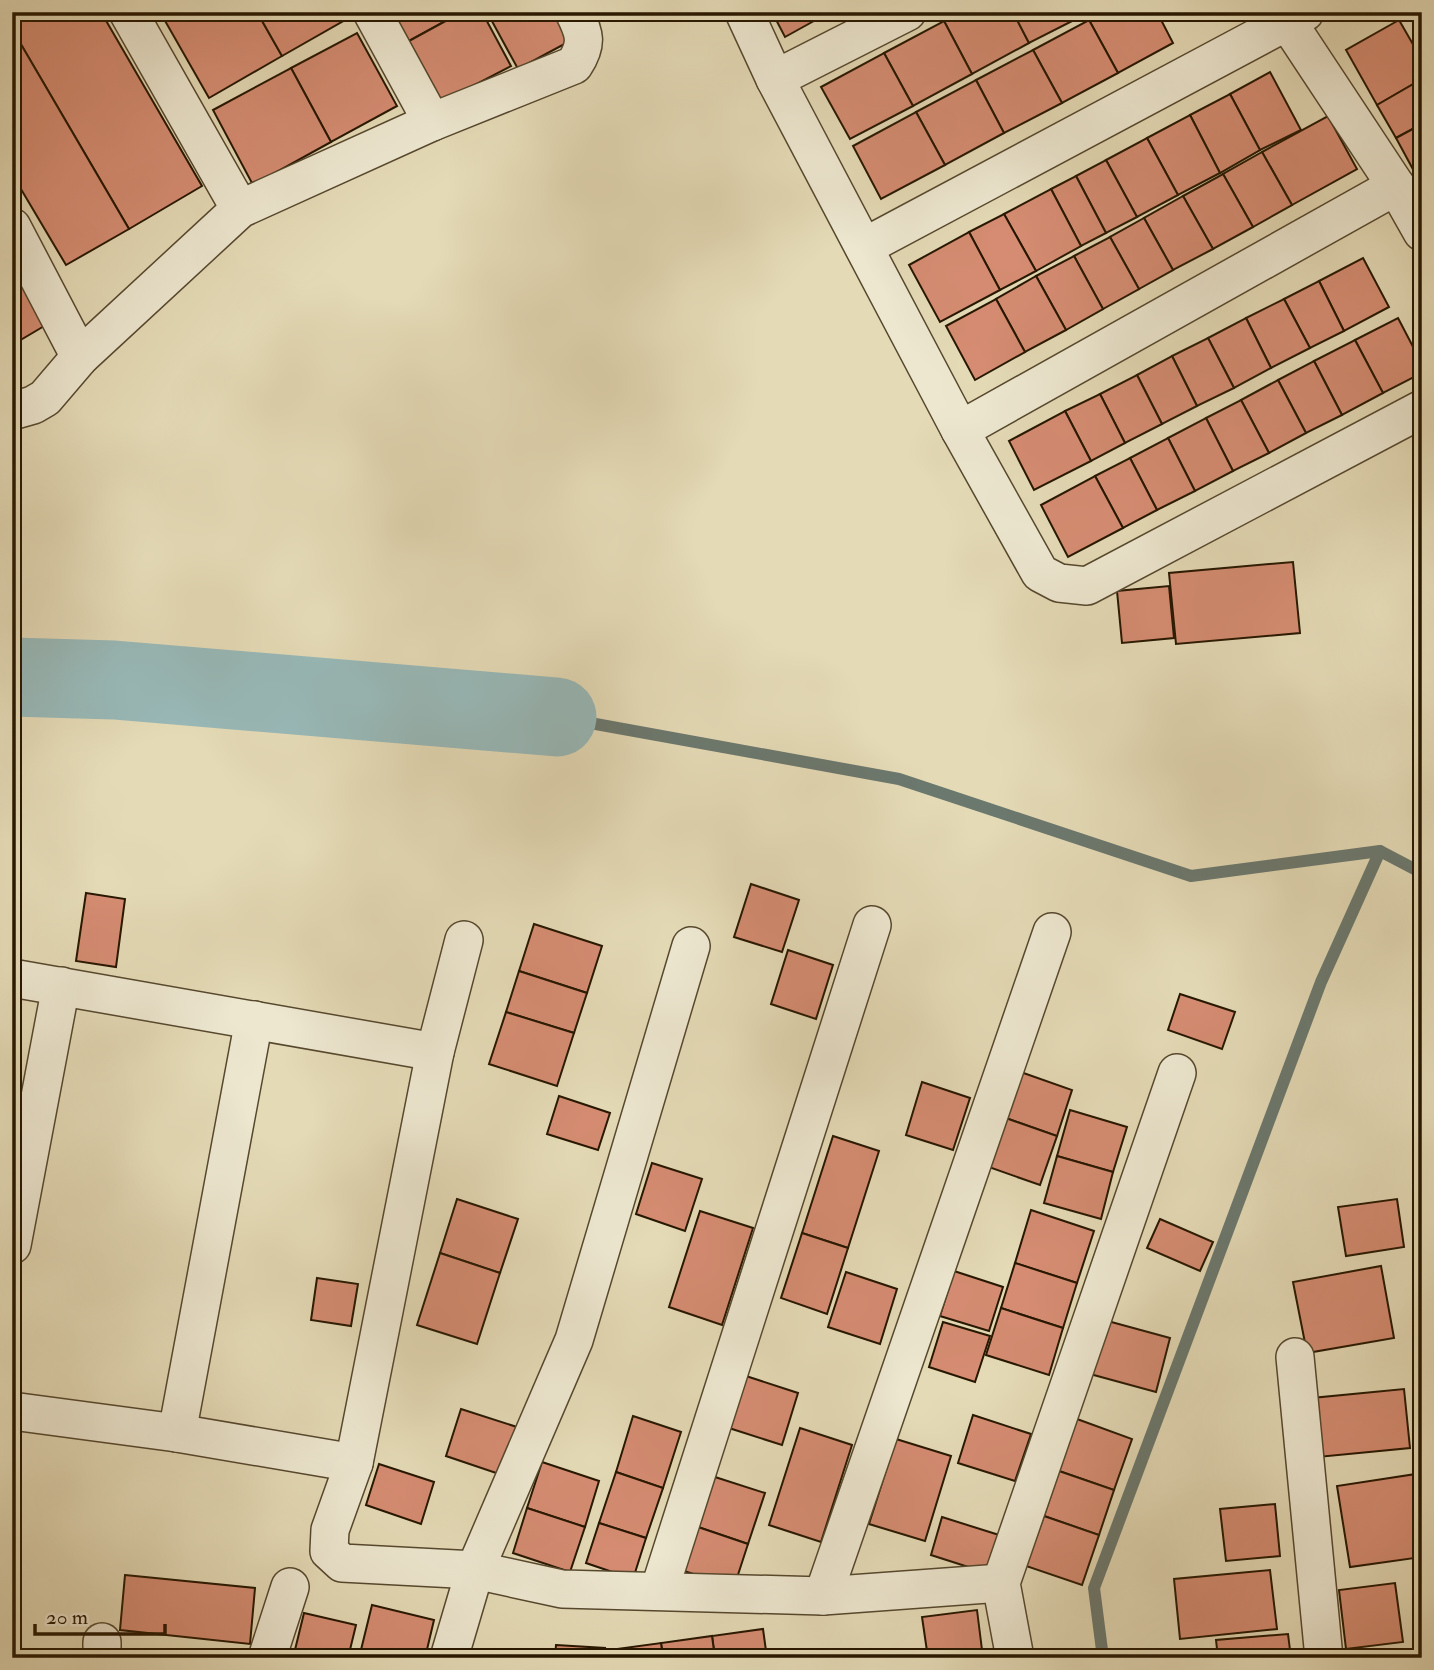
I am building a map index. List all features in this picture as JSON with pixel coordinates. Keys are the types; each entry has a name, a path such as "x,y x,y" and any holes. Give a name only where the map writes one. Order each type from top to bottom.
{"street":[{"path":"128,12 240,209"},
{"path":"372,12 432,122"},
{"path":"12,411 33,405 45,398 80,357 240,209 432,122 574,65 583,52 583,31 574,12"},
{"path":"744,12 775,79 960,430 1040,573 1059,583 1087,586 1422,409"},
{"path":"775,79 907,12"},
{"path":"864,247 1291,16 1422,232"},
{"path":"960,430 1396,186"},
{"path":"12,227 80,357"},
{"path":"659,1591 872,925"},
{"path":"823,1596 1052,932"},
{"path":"464,940 435,1052 354,1463 330,1530 329,1551 342,1563 475,1570 562,1589 823,1596 1001,1583"},
{"path":"449,1658 475,1570 574,1339 691,946"},
{"path":"12,978 435,1052"},
{"path":"12,1245 20,1160 61,986"},
{"path":"177,1433 254,1020"},
{"path":"1015,1658 1001,1583 1177,1073"},
{"path":"1296,1357 1324,1658"},
{"path":"12,1411 177,1433 354,1463"},
{"path":"267,1658 290,1587"}],"building":[{"path":"12,12 101,12 202,186 129,229 12,29"},
{"path":"160,12 257,12 282,56 209,98"},
{"path":"257,12 341,12 345,20 282,56"},
{"path":"393,12 462,12 409,41"},
{"path":"462,12 482,12 511,66 442,102 409,41"},
{"path":"487,12 556,12 572,40 518,69"},
{"path":"772,12 830,12 785,37"},
{"path":"960,12 1013,12 1029,43 972,74 944,21"},
{"path":"1013,12 1085,12 1086,14 1029,43"},
{"path":"1104,12 1157,12 1173,43 1118,73 1089,20"},
{"path":"1408,12 1422,12 1422,37"},
{"path":"1089,20 1118,73 1062,103 1033,50"},
{"path":"1399,20 1422,60 1422,79 1377,105 1346,50"},
{"path":"944,21 972,74 913,106 884,53"},
{"path":"12,29 129,229 66,265 12,174"},
{"path":"357,33 397,106 331,142 291,68"},
{"path":"1033,50 1062,103 1004,133 976,80"},
{"path":"884,53 913,106 850,139 821,87"},
{"path":"291,68 331,142 253,185 213,110"},
{"path":"1270,72 1301,130 1260,150 1230,94"},
{"path":"1422,79 1422,124 1396,138 1377,105"},
{"path":"976,80 1004,133 945,165 916,112"},
{"path":"1230,94 1260,150 1220,173 1190,115"},
{"path":"916,112 945,165 881,199 853,146"},
{"path":"1190,115 1220,173 1178,195 1147,138"},
{"path":"1328,116 1357,169 1292,205 1262,152"},
{"path":"1422,124 1422,169 1415,173 1396,138"},
{"path":"1147,138 1178,195 1137,217 1106,160"},
{"path":"1262,152 1292,205 1253,227 1223,174"},
{"path":"1106,160 1137,217 1106,233 1076,176"},
{"path":"1223,174 1253,227 1213,249 1183,196"},
{"path":"1076,176 1106,233 1081,246 1051,189"},
{"path":"1051,189 1081,246 1036,271 1004,214"},
{"path":"1183,196 1213,249 1173,270 1144,218"},
{"path":"1004,214 1036,271 1000,290 969,232"},
{"path":"1144,218 1173,270 1139,289 1110,237"},
{"path":"969,232 1000,290 940,322 909,265"},
{"path":"1110,237 1139,289 1103,309 1074,256"},
{"path":"12,253 51,322 12,345"},
{"path":"1074,256 1103,309 1066,330 1036,276"},
{"path":"1363,258 1389,307 1344,331 1319,281"},
{"path":"1036,276 1066,330 1025,352 996,299"},
{"path":"1319,281 1344,331 1310,348 1284,299"},
{"path":"996,299 1025,352 975,380 946,326"},
{"path":"1284,299 1310,348 1271,368 1246,318"},
{"path":"1246,318 1271,368 1234,388 1208,338"},
{"path":"1398,318 1422,364 1422,373 1383,393 1355,340"},
{"path":"1208,338 1234,388 1197,406 1172,356"},
{"path":"1355,340 1383,393 1342,415 1314,361"},
{"path":"1172,356 1197,406 1162,424 1137,375"},
{"path":"1314,361 1342,415 1306,433 1278,380"},
{"path":"1137,375 1162,424 1125,443 1100,394"},
{"path":"1278,380 1306,433 1269,453 1241,400"},
{"path":"1100,394 1125,443 1091,461 1065,411"},
{"path":"1241,400 1269,453 1233,471 1206,418"},
{"path":"1065,411 1091,461 1034,490 1009,441"},
{"path":"1206,418 1233,471 1195,491 1168,438"},
{"path":"1168,438 1195,491 1157,510 1130,458"},
{"path":"1130,458 1157,510 1123,528 1095,476"},
{"path":"1095,476 1123,528 1068,557 1041,505"},
{"path":"1293,562 1300,633 1176,644 1169,573"},
{"path":"1169,586 1174,638 1122,643 1117,591"},
{"path":"751,884 799,900 782,952 734,937"},
{"path":"86,893 125,899 116,967 76,961"},
{"path":"534,924 602,946 587,993 519,971"},
{"path":"788,950 833,965 816,1019 771,1004"},
{"path":"519,971 587,993 574,1033 506,1012"},
{"path":"1180,994 1235,1012 1222,1049 1168,1030"},
{"path":"506,1012 574,1033 557,1086 489,1064"},
{"path":"1015,1070 1072,1090 1057,1136 1000,1116"},
{"path":"922,1082 970,1098 953,1150 906,1135"},
{"path":"559,1096 610,1113 598,1150 547,1134"},
{"path":"1070,1110 1127,1127 1113,1172 1057,1156"},
{"path":"1000,1116 1057,1136 1040,1185 983,1165"},
{"path":"833,1136 879,1151 848,1248 802,1233"},
{"path":"1057,1156 1113,1172 1101,1219 1044,1203"},
{"path":"652,1163 702,1179 685,1231 636,1214"},
{"path":"457,1199 518,1219 500,1273 440,1253"},
{"path":"1397,1199 1404,1247 1346,1256 1338,1207"},
{"path":"1031,1210 1094,1231 1077,1283 1015,1263"},
{"path":"700,1211 753,1228 722,1325 669,1307"},
{"path":"1160,1219 1213,1242 1200,1271 1147,1248"},
{"path":"802,1233 848,1248 827,1314 781,1298"},
{"path":"440,1253 500,1273 477,1344 417,1325"},
{"path":"1015,1263 1077,1283 1063,1328 1001,1308"},
{"path":"1381,1266 1394,1338 1307,1353 1293,1282"},
{"path":"954,1271 1003,1287 989,1331 940,1316"},
{"path":"846,1272 897,1289 880,1344 828,1327"},
{"path":"317,1278 358,1284 351,1326 311,1320"},
{"path":"1001,1308 1063,1328 1049,1375 986,1355"},
{"path":"1104,1320 1170,1338 1156,1392 1090,1374"},
{"path":"943,1322 990,1336 975,1382 929,1367"},
{"path":"746,1376 798,1393 782,1445 729,1428"},
{"path":"1404,1389 1410,1448 1318,1457 1312,1398"},
{"path":"461,1409 520,1428 505,1476 446,1456"},
{"path":"973,1415 1031,1434 1015,1481 958,1463"},
{"path":"633,1416 681,1432 663,1488 616,1472"},
{"path":"1077,1419 1132,1439 1114,1490 1059,1471"},
{"path":"800,1428 852,1445 821,1542 769,1525"},
{"path":"896,1439 951,1456 925,1541 869,1524"},
{"path":"542,1462 599,1481 585,1527 527,1508"},
{"path":"379,1464 434,1482 421,1524 366,1505"},
{"path":"1059,1471 1114,1490 1099,1535 1044,1516"},
{"path":"616,1472 663,1488 646,1538 599,1523"},
{"path":"1416,1474 1422,1509 1422,1557 1350,1567 1337,1486"},
{"path":"715,1477 765,1493 748,1544 698,1527"},
{"path":"1275,1504 1280,1556 1226,1561 1220,1509"},
{"path":"527,1508 585,1527 570,1572 513,1553"},
{"path":"1044,1516 1099,1535 1082,1585 1026,1566"},
{"path":"942,1517 999,1535 987,1573 931,1555"},
{"path":"599,1523 646,1538 633,1579 586,1563"},
{"path":"698,1527 748,1544 734,1587 684,1571"},
{"path":"1270,1570 1277,1629 1180,1639 1174,1579"},
{"path":"125,1575 255,1588 250,1644 120,1630"},
{"path":"1395,1583 1403,1642 1346,1649 1339,1590"},
{"path":"372,1605 434,1620 425,1658 359,1658"},
{"path":"977,1610 983,1658 928,1658 922,1617"},
{"path":"304,1613 356,1625 348,1658 293,1658"},
{"path":"763,1629 767,1658 715,1658 712,1636"},
{"path":"1288,1634 1291,1658 1218,1658 1216,1640"},
{"path":"712,1636 715,1658 663,1658 661,1643"},
{"path":"661,1643 663,1658 610,1658 609,1650"},
{"path":"556,1645 605,1648 604,1658 555,1658"}],"waterway":[{"path":"12,677 114,680 557,717"},
{"path":"557,717 899,779 1191,876 1380,851 1422,873"},
{"path":"1103,1658 1094,1588 1321,982 1380,851"}]}
